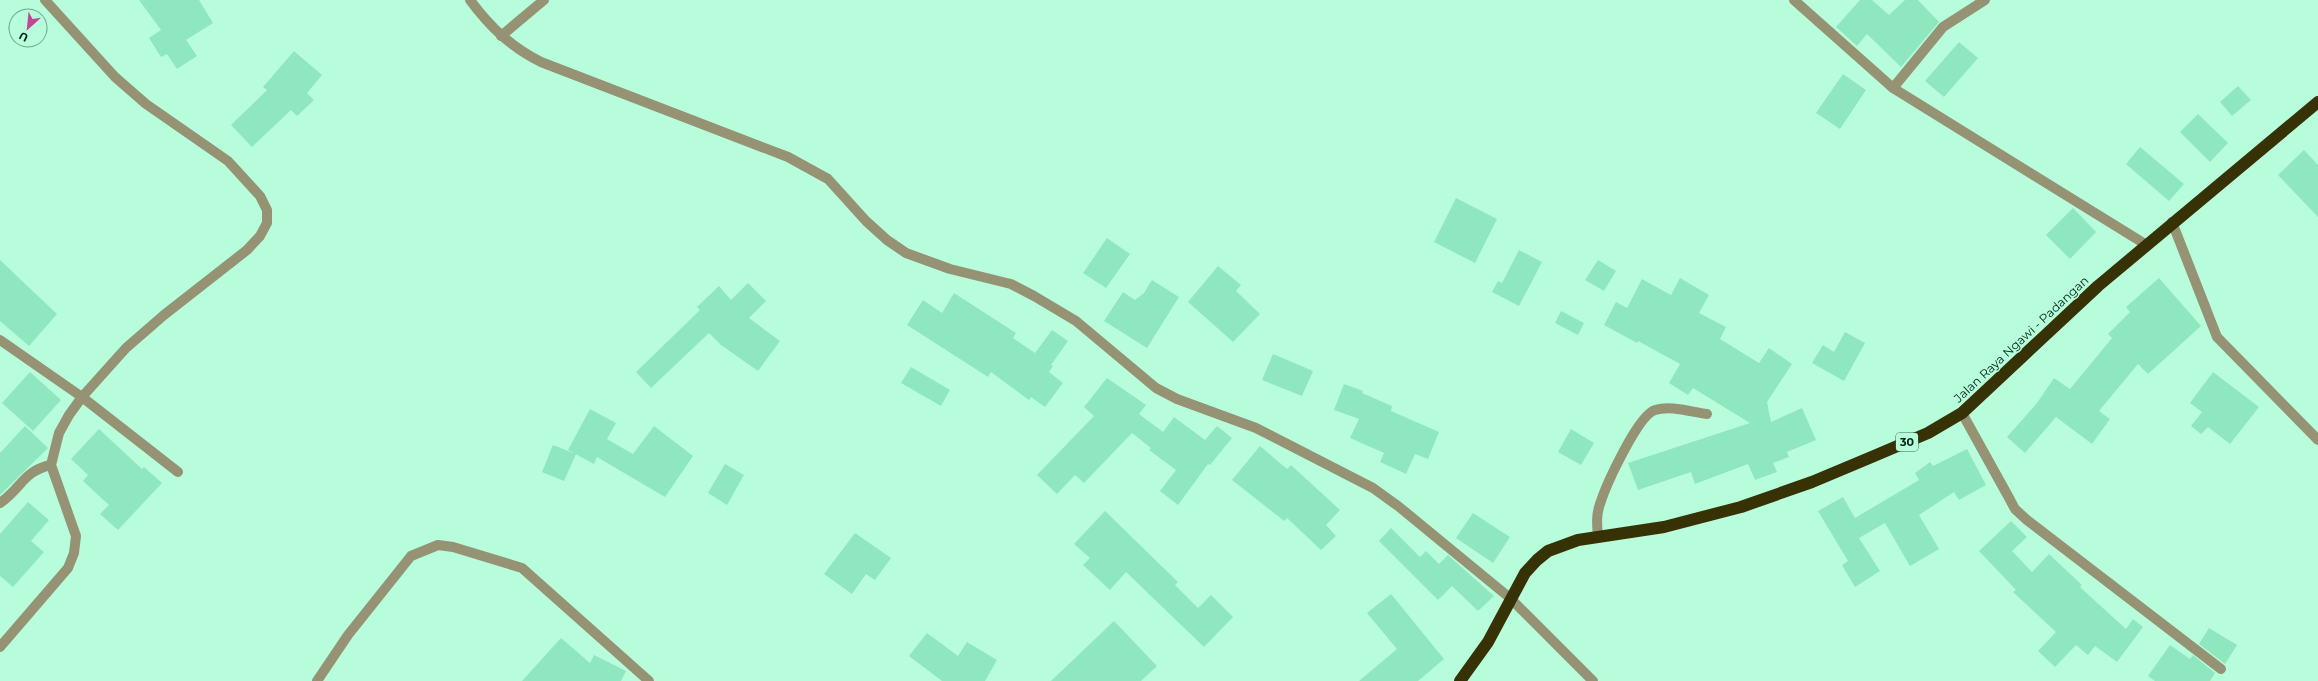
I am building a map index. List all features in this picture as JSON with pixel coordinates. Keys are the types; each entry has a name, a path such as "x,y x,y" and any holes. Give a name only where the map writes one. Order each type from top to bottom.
{"highway":[{"name":"Jalan Raya Ngawi - Padangan","path":"1460,681 1488,642 1510,598 1525,573 1548,551 1578,540 1664,526 1748,504 1812,482 1874,456 1928,433 1962,413 2145,244 2318,102"}],"street":[{"path":"0,647 63,574 74,553 76,536 51,465 59,433 82,397 126,348 143,332 248,250 260,236 267,223 267,210 260,196 228,160 146,104 115,77 45,0"},
{"path":"470,0 501,36 520,52 541,62 788,157 808,167 828,179 866,221 906,253 950,268 1011,284 1076,321 1156,388 1177,399 1256,428 1372,488 1398,506 1510,598 1593,681"},
{"path":"501,36 544,0"},
{"path":"1794,0 1893,88 2145,244"},
{"path":"1893,88 1943,26 1985,0"},
{"path":"2172,222 2216,337 2318,440"},
{"path":"0,340 82,397 178,472"},
{"path":"1598,537 1597,520 1606,487 1643,420 1654,410 1668,408 1707,414"},
{"path":"1962,413 2015,509 2026,520 2221,668"},
{"path":"0,503 13,494 35,470 51,465"},
{"path":"317,681 348,635 411,556 438,545 460,549 522,568 649,681"}],"building":[{"path":"139,0 199,0 213,23 186,40 197,56 177,69 167,54 161,57 149,38 161,30"},
{"path":"1860,0 1872,0 1889,15 1905,0 1918,0 1939,22 1901,67 1867,34 1857,46 1836,27"},
{"path":"1959,42 1978,58 1944,97 1925,81"},
{"path":"294,51 322,75 307,93 314,100 297,116 291,110 252,147 231,125 267,90 263,87"},
{"path":"1843,74 1866,90 1840,129 1816,113"},
{"path":"2238,86 2251,100 2232,116 2220,102"},
{"path":"2198,114 2228,143 2210,162 2180,132"},
{"path":"2140,147 2184,184 2169,201 2126,164"},
{"path":"2304,150 2318,165 2318,217 2278,175"},
{"path":"1456,198 1497,219 1475,263 1434,242"},
{"path":"2073,208 2096,232 2070,259 2046,235"},
{"path":"1107,238 1130,254 1106,288 1083,273"},
{"path":"1519,250 1542,262 1519,306 1492,292 1498,281 1502,283"},
{"path":"0,260 57,314 29,346 0,321"},
{"path":"1598,260 1616,271 1604,291 1585,280"},
{"path":"1218,266 1241,285 1236,291 1260,314 1233,342 1188,302"},
{"path":"1680,278 1709,295 1699,313 1726,327 1720,339 1759,363 1769,348 1792,364 1767,402 1771,422 1802,408 1816,440 1787,452 1789,457 1773,463 1777,472 1755,480 1748,464 1695,484 1691,472 1638,490 1628,463 1750,423 1693,388 1688,395 1669,383 1680,364 1638,341 1637,343 1604,325 1616,302 1627,308 1642,279 1671,295"},
{"path":"2159,278 2201,326 2148,374 2138,364 2099,411 2110,419 2092,444 2056,417 2025,453 2007,437 2037,403 2054,378 2070,389 2112,338 2108,334 2130,312 2126,307"},
{"path":"1152,280 1179,297 1147,348 1104,321 1123,292 1135,300 1144,293"},
{"path":"748,283 766,301 749,318 780,341 758,371 721,345 709,333 651,388 636,372 700,310 697,307 719,286 731,300"},
{"path":"954,293 1016,333 1013,338 1035,353 1052,330 1068,341 1051,365 1053,366 1049,372 1063,383 1045,407 1031,397 1029,400 991,372 988,377 907,325 923,300 942,313"},
{"path":"1561,311 1584,323 1578,335 1555,323"},
{"path":"1845,332 1865,343 1844,381 1812,363 1823,345 1834,352"},
{"path":"1273,354 1313,371 1302,396 1262,380"},
{"path":"911,367 950,390 941,406 901,383"},
{"path":"30,372 61,400 33,431 2,403"},
{"path":"2213,372 2259,407 2230,444 2208,427 2201,434 2191,426 2202,412 2190,403"},
{"path":"1107,378 1146,405 1139,414 1163,432 1174,417 1205,440 1217,426 1232,438 1210,465 1208,464 1178,505 1160,491 1176,470 1149,450 1151,448 1132,433 1084,483 1075,475 1057,494 1037,475 1094,416 1084,407"},
{"path":"1344,384 1363,391 1362,393 1392,406 1391,411 1439,432 1428,459 1415,454 1406,474 1380,462 1384,453 1350,438 1359,419 1334,410"},
{"path":"590,409 616,423 607,439 633,454 654,426 693,456 665,497 597,457 594,464 568,450"},
{"path":"25,426 48,448 0,495 0,453"},
{"path":"99,429 142,469 144,467 162,483 118,530 100,514 109,505 83,481 88,475 71,459"},
{"path":"1571,429 1594,443 1581,465 1558,452"},
{"path":"553,445 576,454 564,481 542,472"},
{"path":"1260,446 1287,469 1291,465 1340,510 1326,525 1336,536 1321,550 1287,518 1284,521 1232,480"},
{"path":"1967,449 1986,485 1959,500 1954,492 1919,515 1939,549 1910,566 1885,523 1859,538 1880,571 1855,587 1842,565 1848,561 1818,511 1843,497 1855,518 1919,480 1915,473 1930,462 1933,466"},
{"path":"725,464 744,475 727,505 708,493"},
{"path":"28,502 49,520 31,541 44,552 13,587 0,576 0,534"},
{"path":"1105,511 1178,582 1175,585 1198,608 1211,595 1233,617 1204,647 1126,572 1110,590 1083,565 1090,558 1074,544"},
{"path":"1473,513 1510,537 1493,563 1456,538"},
{"path":"2011,521 2027,537 2012,551 2032,572 2049,554 2082,585 2080,587 2126,629 2133,619 2143,627 2117,662 2095,646 2088,655 2076,645 2055,667 2038,651 2056,632 2013,592 2016,590 1979,551"},
{"path":"1391,528 1420,557 1426,551 1439,564 1448,555 1494,596 1478,611 1452,586 1438,600 1379,541"},
{"path":"855,533 891,558 875,580 866,574 852,594 824,574"},
{"path":"1391,594 1444,659 1418,681 1359,681 1397,649 1367,613"},
{"path":"1114,621 1157,666 1141,681 1051,681"},
{"path":"2209,628 2237,645 2225,664 2199,644"},
{"path":"927,633 958,656 967,642 997,660 985,681 942,681 909,656"},
{"path":"561,638 590,663 594,655 626,671 621,681 522,681"},
{"path":"2170,645 2190,659 2193,655 2215,673 2210,681 2155,681 2148,676"}]}
